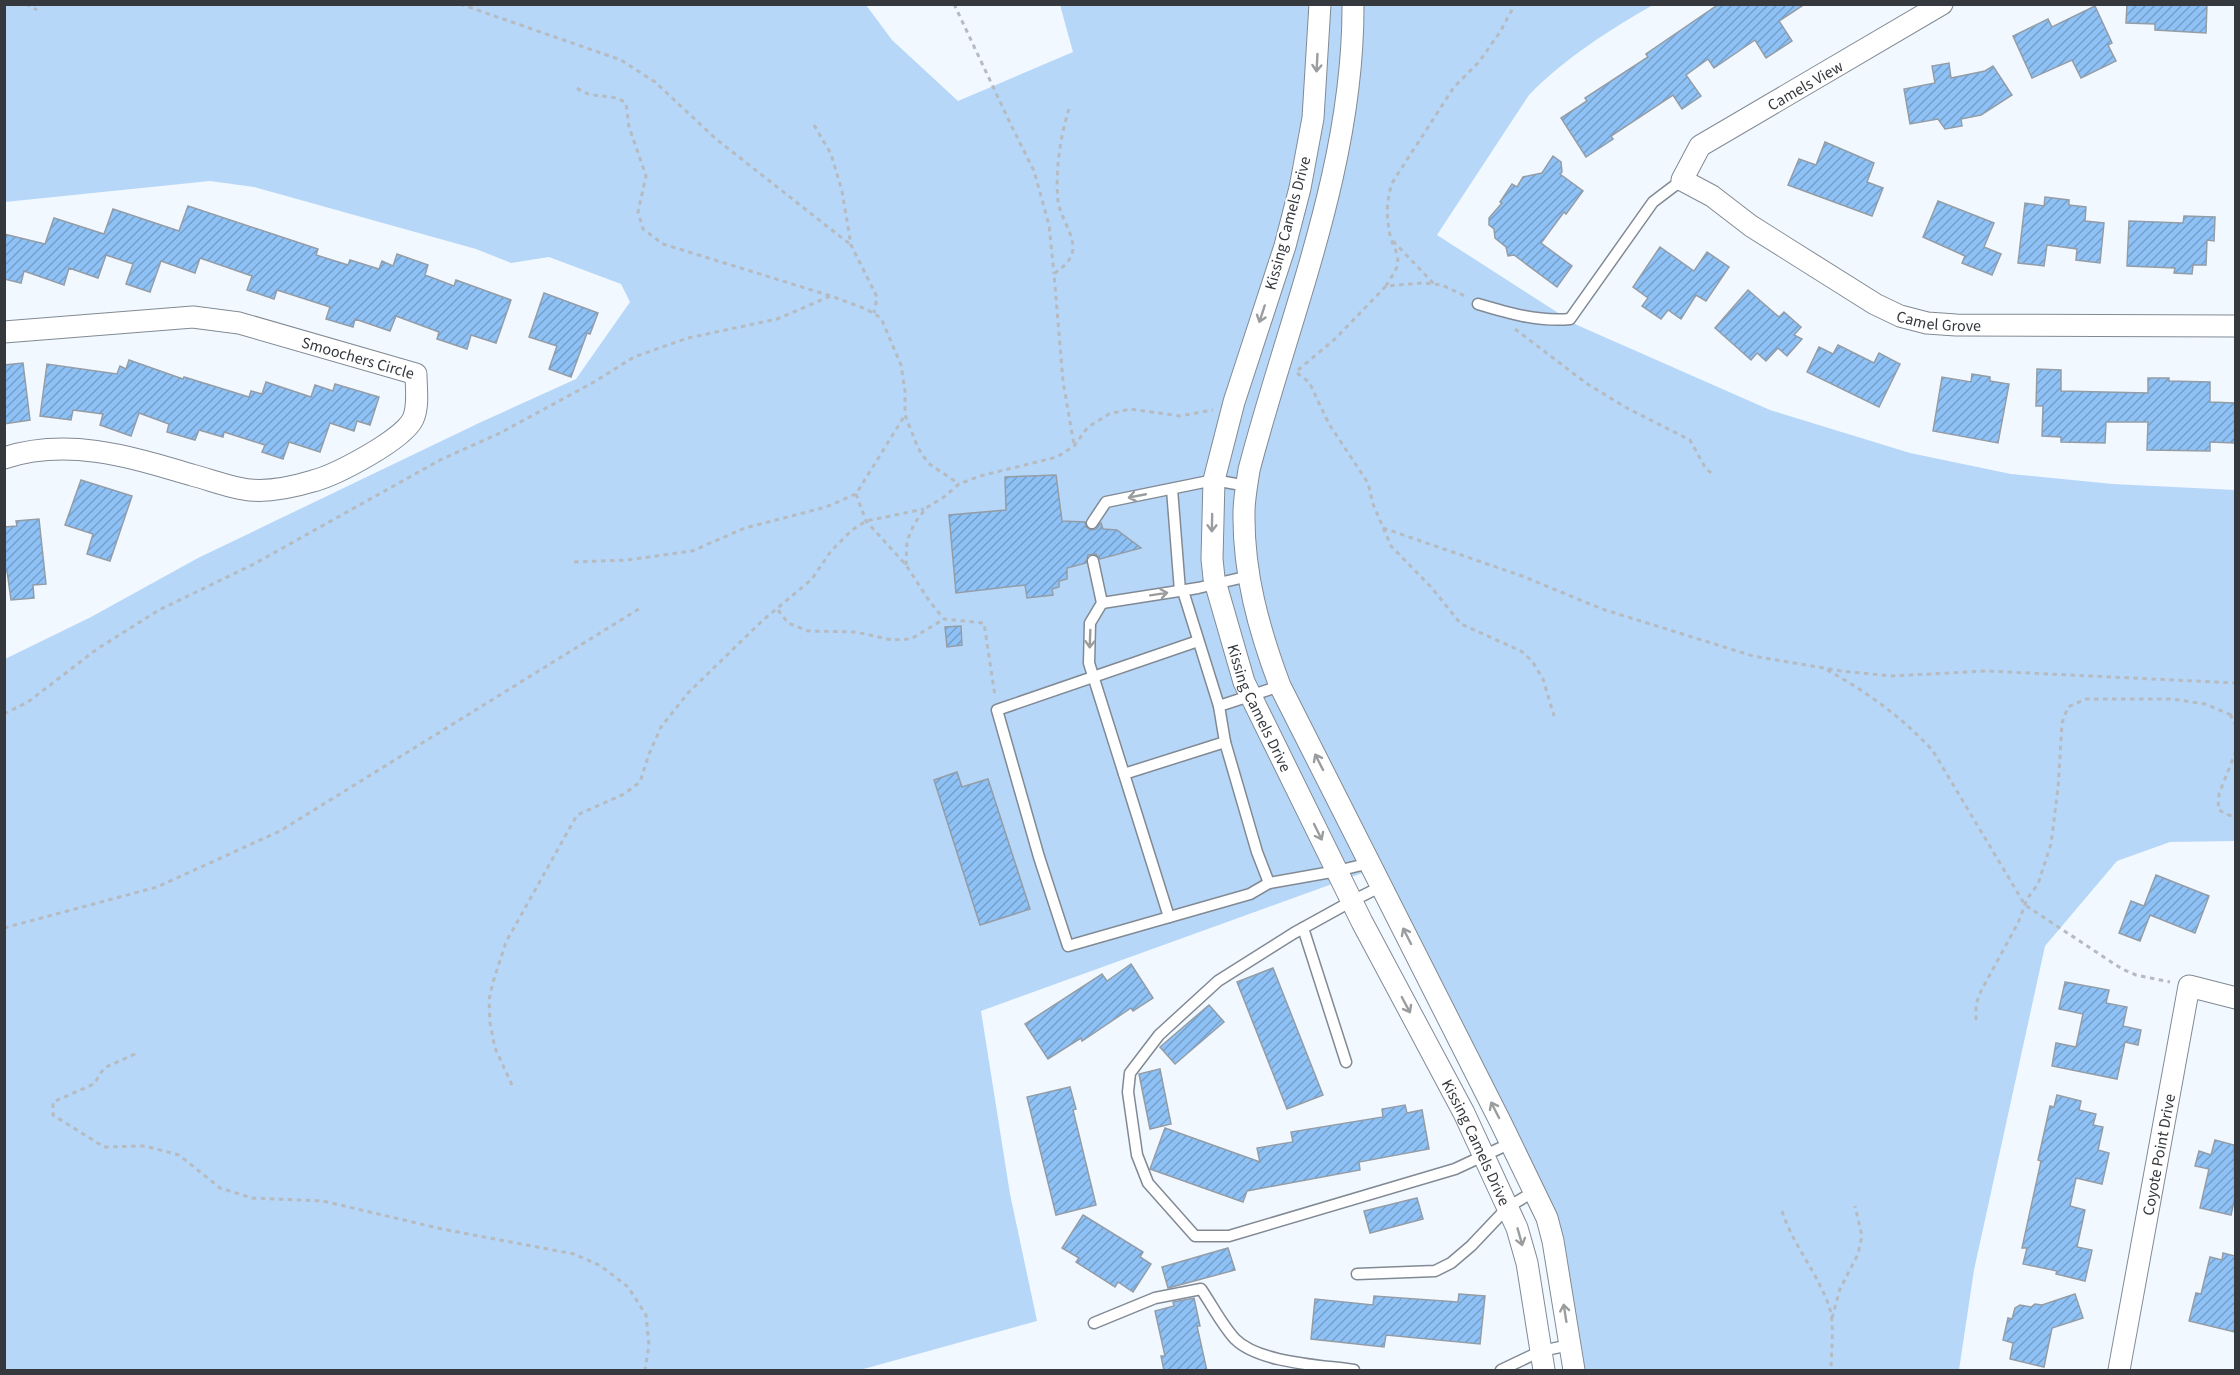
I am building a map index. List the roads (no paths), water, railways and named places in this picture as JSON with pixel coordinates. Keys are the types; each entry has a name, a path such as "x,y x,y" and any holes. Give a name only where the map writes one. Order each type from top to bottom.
{"street":[{"name":"Kissing Camels Drive","path":"1320,4 1313,118 1300,188 1285,246 1234,402 1215,480 1212,559 1215,585 1244,682 1337,871 1485,1156 1517,1228 1527,1263 1543,1361"},
{"name":"Kissing Camels Drive","path":"1353,4 1347,101 1335,169 1325,213 1249,470 1244,512 1248,576 1260,625 1280,686 1547,1218 1553,1241 1574,1371"},
{"name":"Camels View","path":"1682,180 1700,146 1942,4"},
{"name":"Camel Grove","path":"1682,180 1712,196 1750,226 1875,304 1900,316 1927,323 1956,325 2235,326"},
{"name":"Smoochers Circle","path":"4,332 193,317 218,319 416,374 416,408 412,421 401,434 387,445 316,481 275,490 250,490 229,486 142,460 106,452 53,449 4,458"},
{"name":"Coyote Point Drive","path":"2119,1371 2189,986 2235,998"}],"lane":[{"path":"1478,304 1520,316 1556,321 1570,319 1653,202 1682,180"},
{"path":"1092,523 1106,502 1215,480 1247,486"},
{"path":"1172,489 1181,591 1219,706 1225,742 1257,852 1269,884"},
{"path":"1093,561 1102,603 1090,623 1089,663 1169,917"},
{"path":"1102,603 1215,585 1248,576"},
{"path":"1198,641 997,710 1042,868 1068,946 1250,894 1269,884 1370,863"},
{"path":"1219,706 1280,686"},
{"path":"1124,774 1225,742"},
{"path":"1382,886 1303,928 1218,981 1159,1035 1130,1073 1128,1092 1137,1155 1148,1183 1195,1236 1229,1236 1455,1169 1511,1143"},
{"path":"1303,928 1346,1062"},
{"path":"1357,1274 1435,1271 1451,1263 1471,1246 1508,1207 1535,1191"},
{"path":"1095,1323 1155,1298 1201,1289 1234,1338 1249,1350 1266,1356 1354,1371"},
{"path":"1501,1371 1543,1361 1570,1345"}]}
